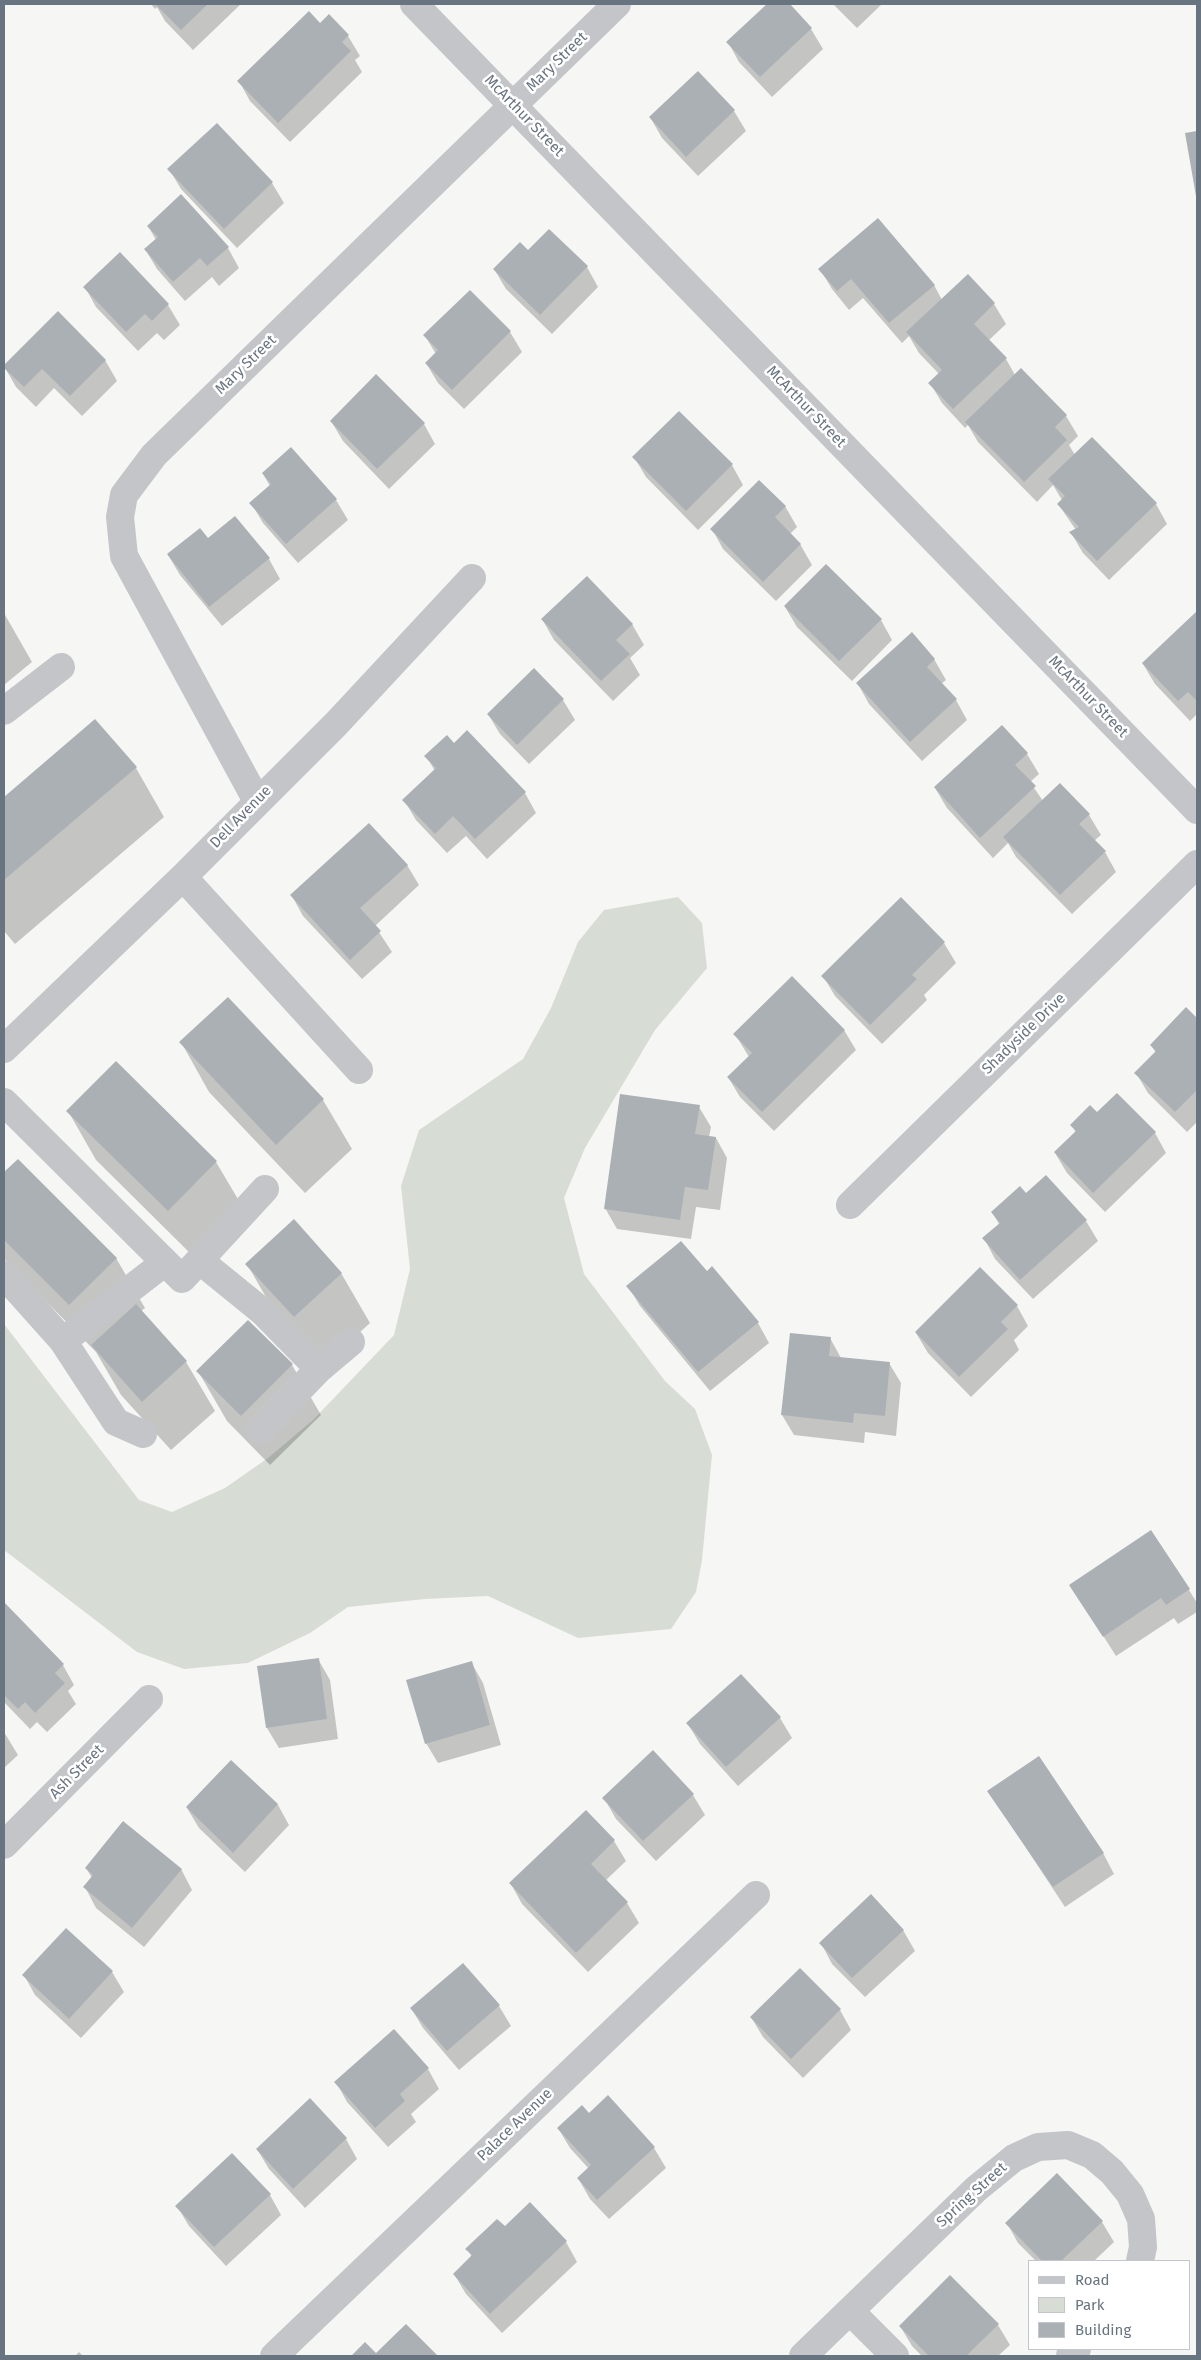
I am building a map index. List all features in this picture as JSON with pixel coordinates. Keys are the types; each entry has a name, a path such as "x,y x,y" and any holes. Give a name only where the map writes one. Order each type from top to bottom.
{"street":[{"name":"McArthur Street","path":"414,4 1197,810"},
{"name":"Mary Street","path":"257,800 124,556 120,517 124,494 154,455 617,4"},
{"name":"Dell Avenue","path":"4,1049 183,877 257,800 336,724 472,578"},
{"path":"4,711 61,666"},
{"name":"Shadyside Drive","path":"850,1205 1197,864"},
{"path":"183,877 359,1070"},
{"path":"4,1102 182,1279 265,1189"},
{"path":"199,1260 263,1312 319,1369"},
{"path":"63,1341 164,1262"},
{"path":"4,1274 63,1341 116,1422 143,1434"},
{"path":"260,1430 319,1369 351,1342"},
{"name":"Ash Street","path":"4,1845 150,1699"},
{"name":"Palace Avenue","path":"274,2356 756,1895"},
{"name":"Spring Street","path":"803,2356 976,2189 1014,2158 1038,2147 1068,2145 1092,2155 1112,2172 1130,2194 1141,2220 1143,2247 1140,2260"},
{"path":"850,2311 895,2356"}],"green space":[{"path":"678,897 702,923 707,968 655,1030 585,1148 564,1198 584,1274 665,1381 695,1409 712,1455 702,1560 696,1592 671,1629 578,1638 488,1596 425,1599 348,1607 310,1633 248,1663 184,1669 137,1652 4,1550 4,1324 139,1500 172,1512 225,1488 268,1458 313,1420 394,1335 410,1269 401,1186 419,1130 523,1059 551,1008 578,942 604,910"}],"building":[{"path":"155,4 208,4 181,30"},
{"path":"767,4 790,4 812,28 760,77 726,42"},
{"path":"309,11 320,23 329,14 349,35 342,42 351,51 278,123 237,81"},
{"path":"698,71 735,110 686,157 649,117"},
{"path":"217,123 273,182 224,229 167,169"},
{"path":"1197,131 1197,196 1196,196 1185,133"},
{"path":"181,194 229,247 207,266 200,258 173,282 144,249 158,237 147,226"},
{"path":"878,218 935,285 889,323 851,279 837,291 818,269"},
{"path":"549,229 588,266 540,315 493,269 520,242 528,250"},
{"path":"120,252 169,304 152,321 145,314 126,332 83,287"},
{"path":"968,274 995,303 974,324 1007,358 953,409 928,383 942,370 906,332"},
{"path":"470,290 511,331 452,390 425,363 438,350 423,335"},
{"path":"58,311 106,360 70,396 42,369 24,387 4,368 4,365"},
{"path":"1021,368 1067,415 1055,427 1067,440 1024,482 965,422"},
{"path":"376,374 425,423 377,469 330,421"},
{"path":"679,411 733,464 686,511 632,457"},
{"path":"1092,437 1157,503 1097,561 1069,532 1079,527 1057,504 1065,496 1048,479"},
{"path":"291,447 337,499 286,544 249,503 271,484 262,473"},
{"path":"759,480 786,506 775,517 801,544 763,582 710,529"},
{"path":"235,516 270,558 209,607 167,554 200,528 208,538"},
{"path":"826,564 882,619 839,661 784,606"},
{"path":"587,576 633,624 616,640 630,654 601,681 541,619"},
{"path":"1197,611 1197,701 1188,692 1178,701 1142,663"},
{"path":"912,632 935,659 927,667 957,699 910,742 856,683"},
{"path":"534,668 564,699 517,745 487,714"},
{"path":"95,719 137,767 4,880 4,797"},
{"path":"1002,725 1028,753 1015,765 1036,786 980,838 934,787"},
{"path":"467,730 526,792 475,839 453,816 435,834 402,800 436,768 424,756 447,735 454,743"},
{"path":"1060,783 1090,814 1079,824 1106,851 1060,895 1003,837"},
{"path":"369,823 408,865 360,908 381,931 350,960 290,895"},
{"path":"901,897 945,942 912,975 917,979 870,1025 821,976"},
{"path":"792,976 845,1030 762,1112 727,1077 752,1053 733,1034"},
{"path":"228,997 324,1099 276,1145 179,1042"},
{"path":"1186,1007 1197,1018 1197,1090 1175,1112 1134,1073 1156,1051 1150,1045"},
{"path":"116,1061 217,1161 168,1211 66,1111"},
{"path":"1117,1093 1156,1132 1093,1193 1054,1152 1076,1131 1070,1125 1090,1105 1097,1112"},
{"path":"620,1094 700,1105 695,1134 716,1137 708,1190 685,1187 680,1220 604,1209"},
{"path":"18,1159 117,1258 69,1305 4,1240 4,1172"},
{"path":"1046,1175 1087,1220 1020,1280 982,1238 1000,1223 991,1212 1020,1186 1026,1193"},
{"path":"294,1219 342,1273 294,1317 245,1264"},
{"path":"681,1241 707,1271 712,1266 759,1322 698,1372 626,1286"},
{"path":"980,1267 1018,1305 1001,1322 1008,1329 959,1377 915,1332"},
{"path":"136,1304 187,1361 142,1402 91,1345"},
{"path":"248,1320 293,1364 241,1416 196,1371"},
{"path":"790,1333 831,1337 829,1356 890,1362 885,1416 854,1413 853,1423 781,1415"},
{"path":"1151,1530 1190,1589 1166,1605 1161,1598 1103,1637 1069,1585"},
{"path":"4,1602 64,1664 55,1673 65,1683 35,1713 25,1702 18,1709 4,1695"},
{"path":"319,1658 327,1719 266,1728 257,1666"},
{"path":"472,1661 490,1725 425,1744 406,1680"},
{"path":"741,1674 781,1717 726,1767 686,1723"},
{"path":"653,1750 694,1794 643,1841 602,1798"},
{"path":"1039,1756 1104,1853 1053,1887 987,1791"},
{"path":"231,1760 278,1804 233,1853 186,1807"},
{"path":"586,1810 615,1840 591,1864 628,1902 576,1953 509,1883"},
{"path":"123,1821 182,1869 132,1928 83,1887 93,1875 85,1868"},
{"path":"871,1894 904,1930 852,1978 819,1943"},
{"path":"66,1928 113,1971 69,2019 22,1975"},
{"path":"463,1963 500,2005 447,2051 410,2008"},
{"path":"800,1968 841,2009 791,2059 750,2017"},
{"path":"394,2029 429,2068 400,2094 405,2101 375,2128 334,2082"},
{"path":"608,2095 655,2147 597,2200 577,2178 591,2165 557,2128 582,2105 589,2113"},
{"path":"310,2098 347,2138 293,2189 256,2149"},
{"path":"232,2153 271,2194 214,2247 175,2206"},
{"path":"1057,2173 1103,2221 1062,2260 1041,2260 1005,2223"},
{"path":"530,2202 567,2241 490,2314 453,2274 472,2255 465,2249 497,2219 505,2226"},
{"path":"950,2275 999,2324 966,2356 929,2356 899,2326"},
{"path":"406,2324 438,2356 351,2356 365,2342 376,2353"}]}
